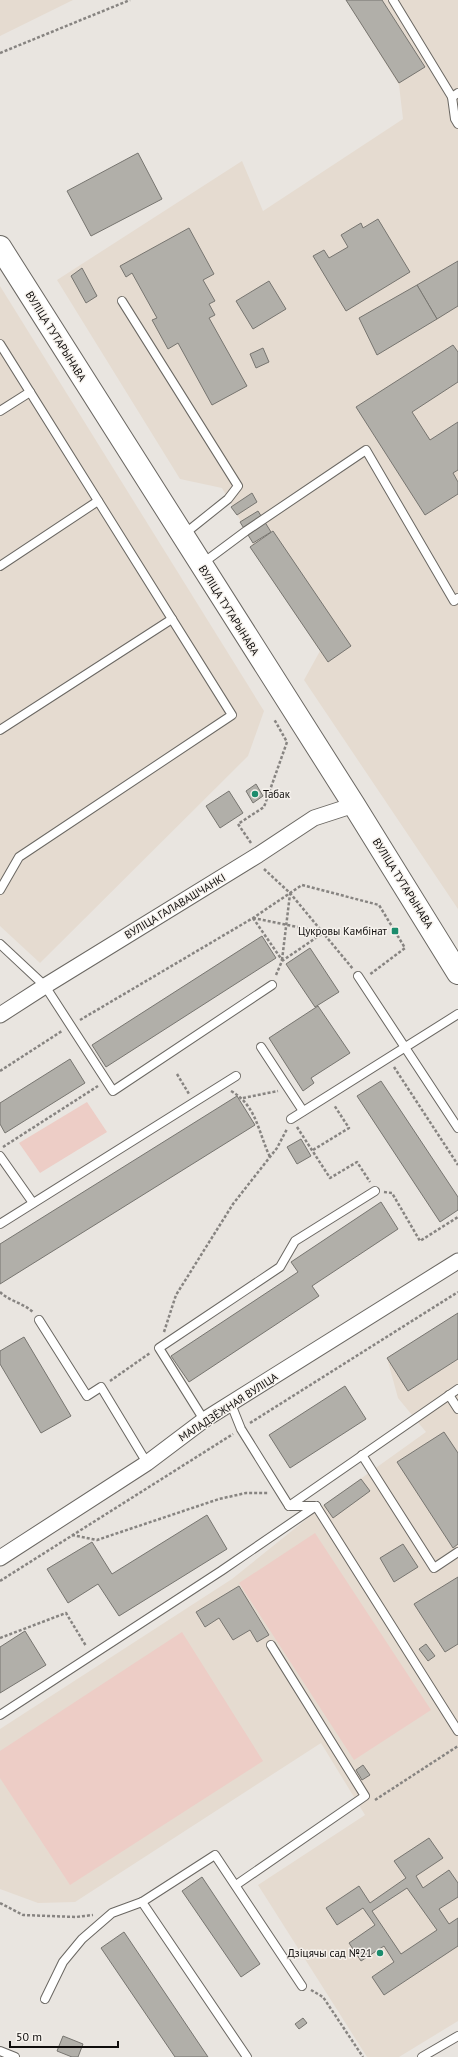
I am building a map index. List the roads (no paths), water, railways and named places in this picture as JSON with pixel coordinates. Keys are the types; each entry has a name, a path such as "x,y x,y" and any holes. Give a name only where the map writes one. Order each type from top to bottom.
{"street":[{"name":"ВУЛІЦА ТУТАРЫНАВА","path":"0,247 200,565 354,805 458,973"},
{"name":"ВУЛІЦА ГАЛАВАШЧАНКІ","path":"0,1015 44,986 258,856 314,818 354,805"},
{"name":"МАЛАДЗЁЖНАЯ ВУЛІЦА","path":"0,1558 147,1463 204,1420 458,1261"}],"lane":[{"path":"393,0 455,95 455,119 458,124"},
{"path":"122,301 238,486 228,499 182,536"},
{"path":"0,344 232,715 19,857 0,890"},
{"path":"0,411 30,392"},
{"path":"200,565 246,531 366,450 454,601 458,598"},
{"path":"0,566 98,501"},
{"path":"0,730 172,619"},
{"path":"0,944 44,986 113,1091 272,985"},
{"path":"360,978 404,1048 458,1128"},
{"path":"292,1119 458,1014"},
{"path":"261,1048 304,1111"},
{"path":"0,1224 236,1076"},
{"path":"0,1156 32,1203"},
{"path":"204,1420 159,1348 280,1267 295,1241 375,1191"},
{"path":"39,1320 87,1396 101,1387 147,1463"},
{"path":"289,1506 458,1389"},
{"path":"449,1395 458,1409"},
{"path":"231,1404 241,1429 289,1506"},
{"path":"362,1455 434,1568 458,1552"},
{"path":"289,1506 316,1506"},
{"path":"0,1715 316,1506"},
{"path":"316,1506 458,1730"},
{"path":"236,1885 365,1796 271,1645"},
{"path":"45,1999 63,1962 82,1939 112,1913 142,1902 215,1855 302,1986"},
{"path":"142,1902 247,2057"},
{"path":"422,2057 458,2036"},
{"path":"0,2051 15,2057"}],"place":[{"name":"Табак","path":"255,794"},
{"name":"Цукровы Камбінат","path":"395,931"},
{"name":"Дзіцячы сад №21","path":"380,1953"}]}
